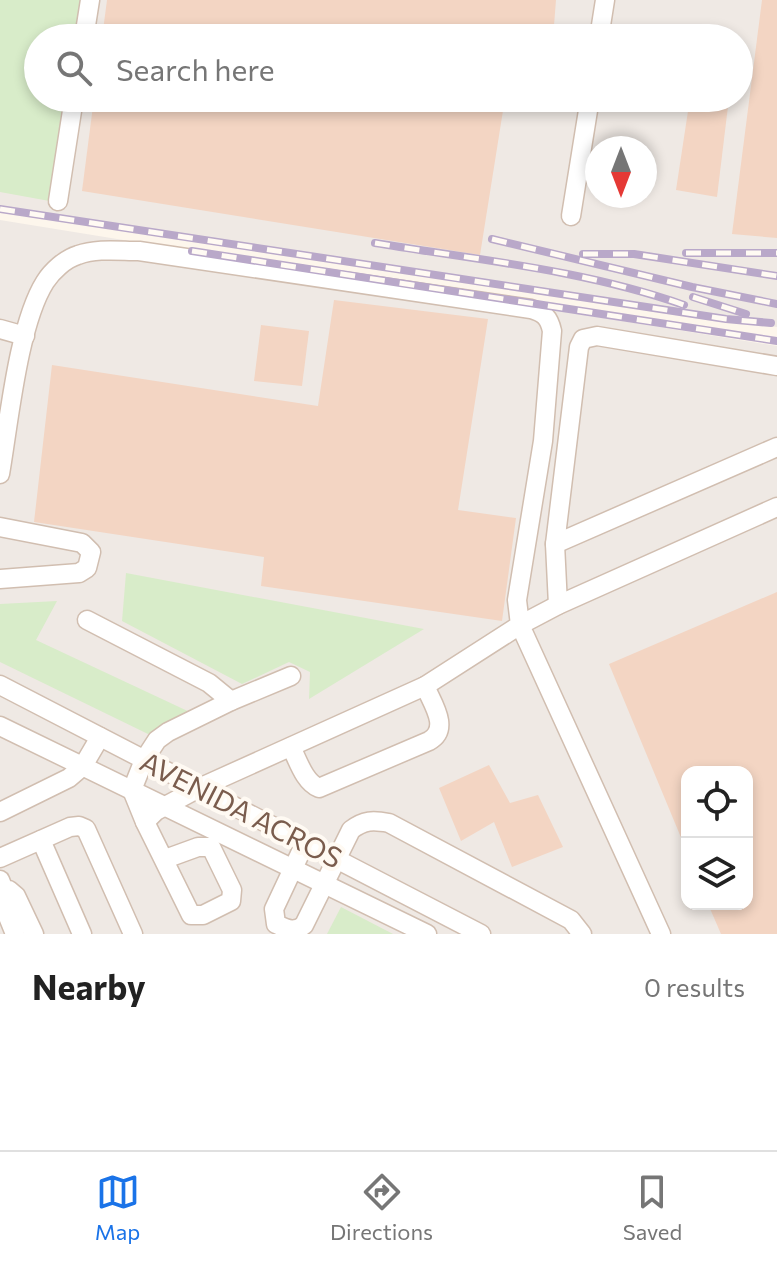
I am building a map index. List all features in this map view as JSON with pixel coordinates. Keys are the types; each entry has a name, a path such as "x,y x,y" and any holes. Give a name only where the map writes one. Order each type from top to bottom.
{"street":[{"path":"86,24 90,0"},
{"path":"601,24 605,0"},
{"path":"58,201 72,112"},
{"path":"571,216 588,112"},
{"path":"0,474 25,336 36,300 46,280 59,265 77,255 99,251 139,251 543,313 550,319 552,331 543,441 517,600 520,625 661,934"},
{"path":"0,329 25,336"},
{"path":"558,605 555,544 579,347 583,339 597,336 777,366"},
{"path":"555,544 777,447"},
{"path":"145,822 156,811 199,788 425,686 520,625 558,605 777,507"},
{"path":"0,527 82,543 91,552 87,568 79,573 0,579"},
{"path":"87,620 209,683 231,701"},
{"path":"165,859 132,790 144,760 157,740 231,701 291,676"},
{"name":"AVENIDA ACROS","path":"0,685 481,934"},
{"path":"291,747 308,779 319,788 437,737 440,723 425,686"},
{"name":"AVENIDA ACROS","path":"0,726 427,934"},
{"path":"0,812 53,788 83,766 100,737"},
{"path":"305,843 274,909 276,924 290,930 304,925 351,830 361,822 374,820 389,823 571,920 582,934"},
{"path":"0,858 70,827 86,829 133,934"},
{"path":"41,840 82,934"},
{"path":"15,934 1,891 13,891 34,934"}],"shaded area":[{"path":"0,0 777,0 777,327 547,294 0,206"},
{"path":"0,220 777,346 777,934 0,934"}],"green space":[{"path":"0,0 83,0 80,24 24,24 24,112 68,112 55,202 0,192"},
{"path":"126,573 424,629 309,699 310,672 289,662 242,684 122,621"},
{"path":"57,601 36,640 194,714 148,734 0,662 0,604"},
{"path":"341,907 393,934 327,934"}],"building":[{"path":"107,0 556,0 554,24 104,24"},
{"path":"762,0 777,0 777,238 732,234 748,112 753,112 753,70"},
{"path":"92,112 503,112 480,255 82,191"},
{"path":"688,112 727,112 717,197 676,190"},
{"path":"334,300 488,319 458,510 516,518 502,621 261,586 264,557 34,522 52,365 318,406"},
{"path":"261,325 309,331 302,386 254,381"},
{"path":"777,592 777,934 721,934 711,910 753,910 753,766 681,766 681,838 609,664"},
{"path":"489,765 510,803 538,795 563,847 512,867 494,822 461,841 439,788"}],"railway":[{"path":"0,209 726,319 771,323"},
{"path":"492,239 777,304"},
{"path":"375,243 570,274 684,305"},
{"path":"192,251 777,341"},
{"path":"686,253 777,253"},
{"path":"583,254 634,254 777,276"},
{"path":"693,297 746,314"}]}
